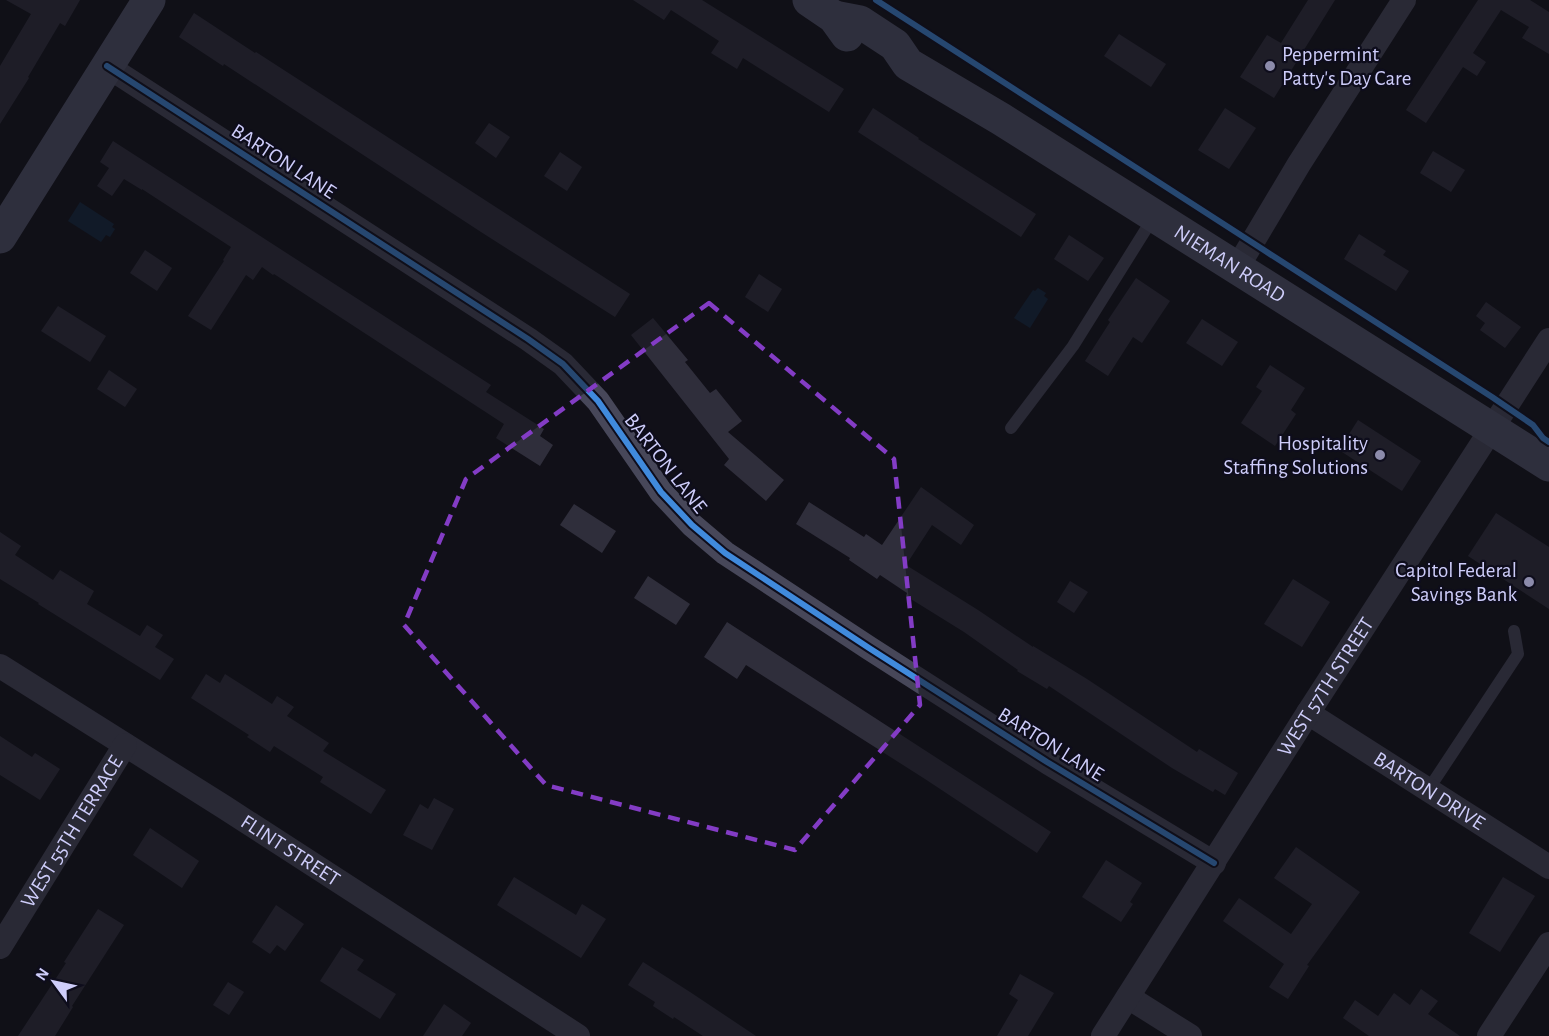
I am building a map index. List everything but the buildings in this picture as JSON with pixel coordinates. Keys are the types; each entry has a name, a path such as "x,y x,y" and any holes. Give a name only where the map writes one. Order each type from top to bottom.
{"main road":[{"path":"0,237 149,0"},
{"name":"NIEMAN ROAD","path":"822,8 860,22 895,45 908,64 1001,119 1549,465"}],"street":[{"path":"1237,268 1299,164 1404,0"},
{"name":"BARTON LANE","path":"107,66 563,364 598,401 661,492 692,525 725,553 1047,762 1214,863"},
{"name":"WEST 57TH STREET","path":"1103,1036 1549,340"},
{"name":"FLINT STREET","path":"0,666 243,819 578,1036"},
{"name":"BARTON DRIVE","path":"1308,713 1549,867"},
{"name":"WEST 55TH TERRACE","path":"0,947 125,745"},
{"path":"1489,1036 1549,944"},
{"path":"1128,997 1190,1036"}],"lane":[{"path":"1011,428 1073,346 1154,216"},
{"path":"1428,790 1518,654 1514,631"}],"highlighted area":[{"path":"709,303 894,459 920,705 795,850 546,785 404,625 466,479"}],"water":[{"path":"80,202 114,224 112,227 115,229 110,237 106,235 101,242 68,221"},
{"path":"1038,288 1046,293 1044,296 1048,299 1030,328 1014,318 1033,290"}],"cycle path":[{"path":"876,0 1492,397 1533,425 1549,442"},
{"path":"107,66 563,364 598,401 661,492 692,525 725,553 1047,762 1214,863"}],"place":[{"name":"Peppermint Patty's Day Care","path":"1270,66"},
{"name":"Hospitality Staffing Solutions","path":"1380,455"},
{"name":"Capitol Federal Savings Bank","path":"1529,582"}]}
